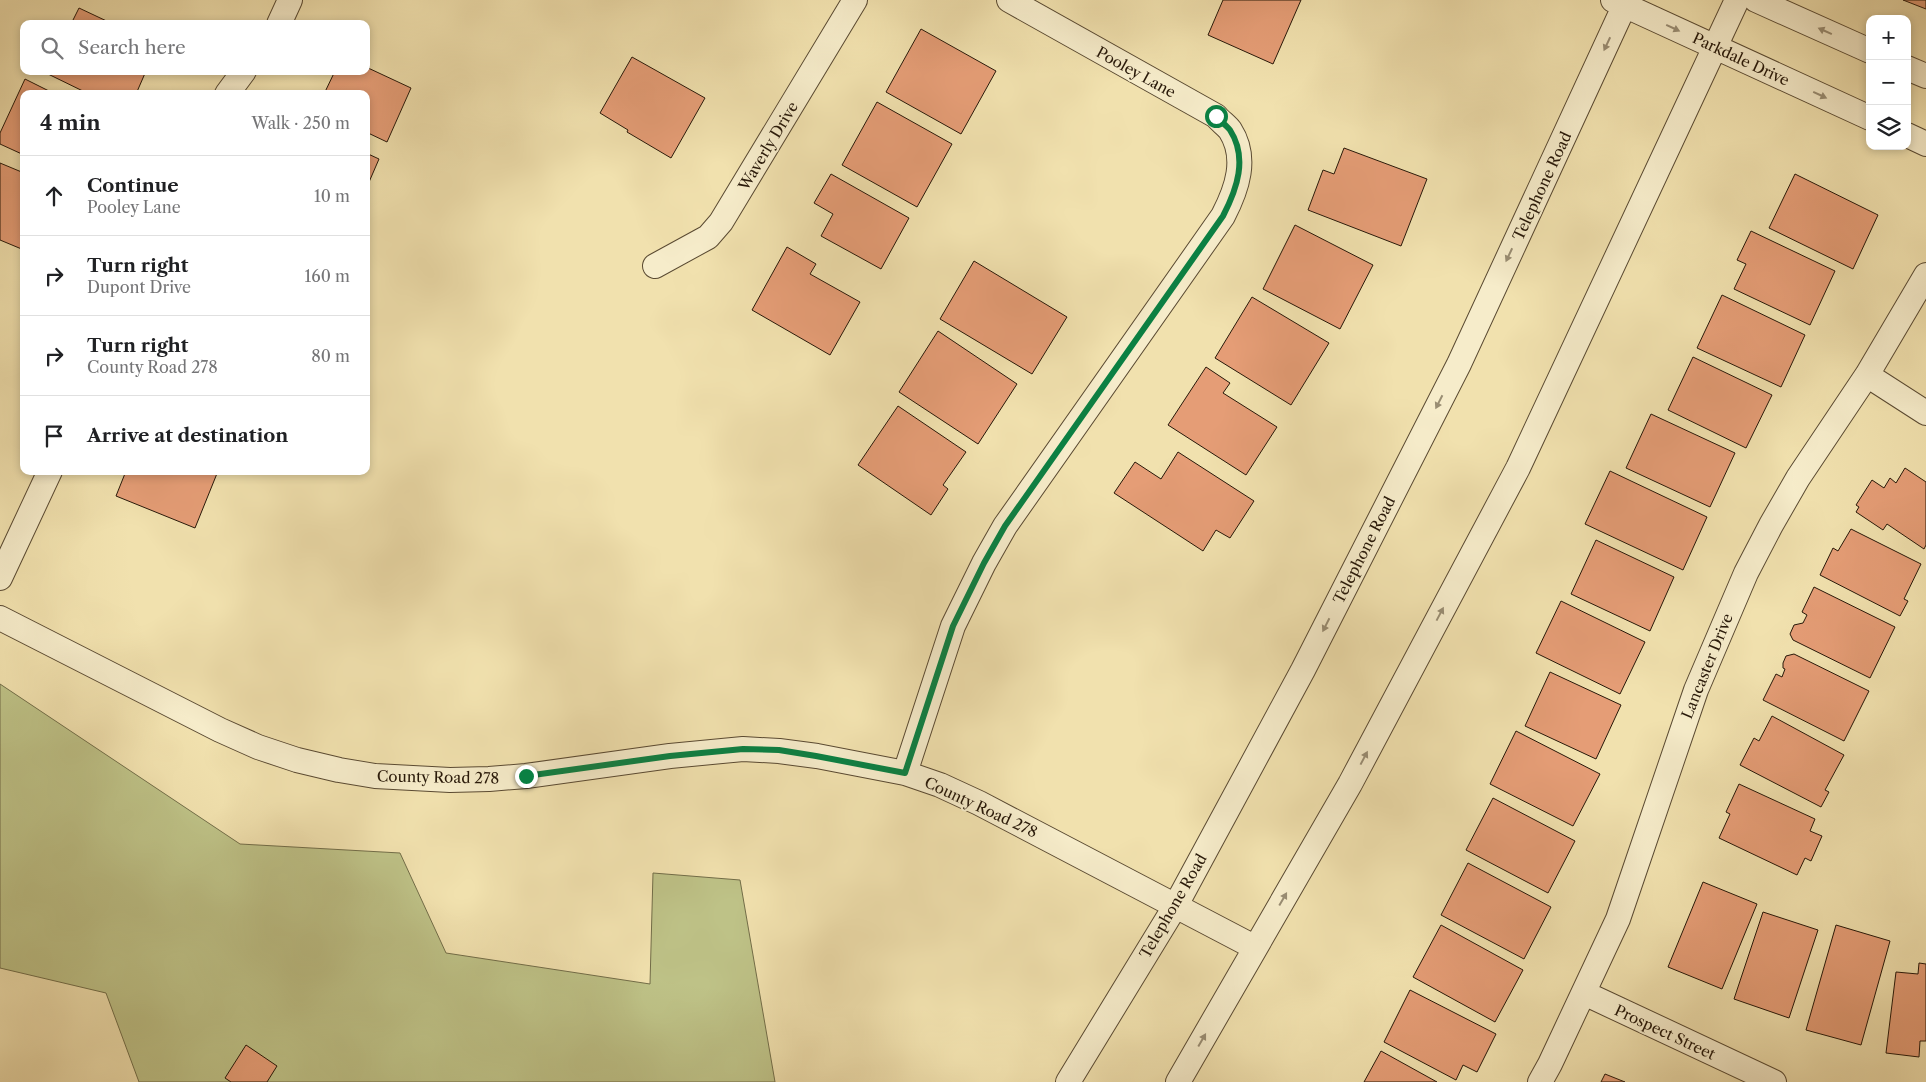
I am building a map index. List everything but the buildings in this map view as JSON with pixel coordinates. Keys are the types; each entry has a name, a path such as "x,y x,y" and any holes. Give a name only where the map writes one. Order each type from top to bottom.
{"street":[{"path":"281,20 290,0"},
{"name":"Waverly Drive","path":"655,266 708,237 722,222 855,0"},
{"name":"Pooley Lane","path":"905,773 953,626 984,563 1005,526 1223,216 1234,196 1240,164 1238,148 1230,130 1216,116 1009,0"},
{"path":"1178,1082 1254,947 1350,784 1518,468 1737,0"},
{"path":"1756,0 1866,49"},
{"name":"Parkdale Drive","path":"1622,2 1866,116"},
{"name":"Telephone Road","path":"1068,1082 1176,905 1303,670 1459,364 1622,2"},
{"path":"1911,70 1926,76"},
{"path":"230,90 241,75"},
{"path":"1911,137 1926,144"},
{"name":"Lancaster Drive","path":"1540,1082 1618,919 1696,690 1746,573 1798,478 1867,375 1926,275"},
{"path":"1867,375 1926,413"},
{"path":"0,578 48,475"},
{"name":"County Road 278","path":"0,618 220,730 258,747 297,760 375,776 450,780 507,778 670,756 743,749 779,750 905,773 940,785 979,803 1254,947"},
{"name":"Prospect Street","path":"1584,993 1774,1082"}],"green space":[{"path":"0,684 240,844 400,853 446,953 650,984 653,873 740,880 775,1082 139,1082 106,993 0,968"}],"route":[{"path":"526,776 670,756 743,749 779,750 905,773 938,667 953,626 966,597 1005,526 1223,216 1234,196 1240,164 1238,148 1230,130 1216,116"}]}
